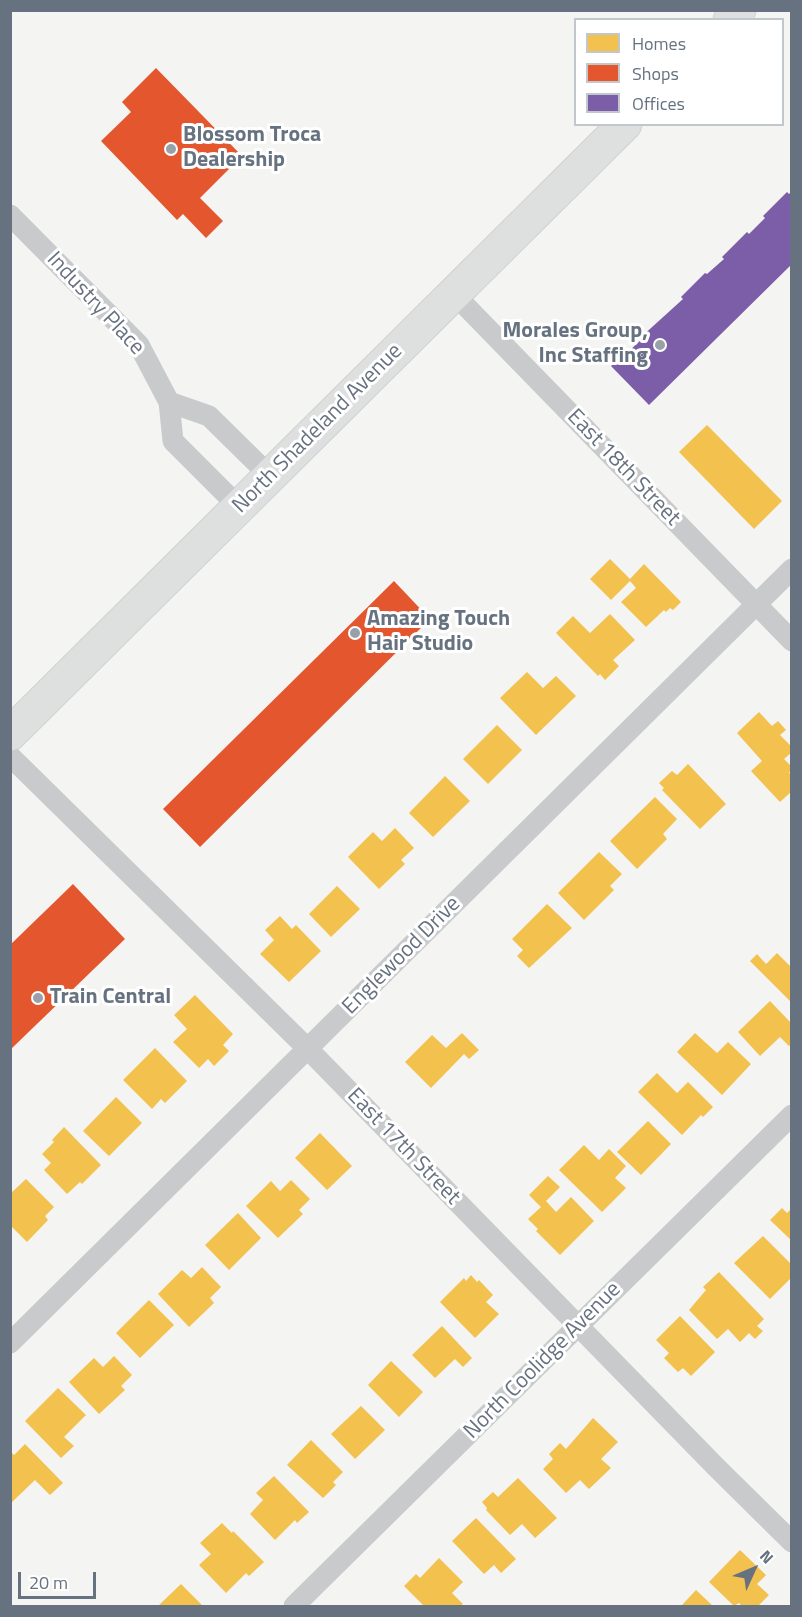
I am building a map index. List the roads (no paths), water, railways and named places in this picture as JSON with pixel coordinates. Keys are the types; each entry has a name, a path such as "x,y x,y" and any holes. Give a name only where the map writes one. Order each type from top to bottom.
{"main road":[{"name":"North Shadeland Avenue","path":"10,734 623,126"}],"street":[{"name":"Industry Place","path":"10,215 139,345 169,402 173,441 239,507"},
{"name":"East 18th Street","path":"454,294 792,641"},
{"path":"169,402 209,416 270,476"},
{"name":"Englewood Drive","path":"10,1343 792,568"},
{"name":"East 17th Street","path":"10,756 308,1049 792,1542"},
{"name":"North Coolidge Avenue","path":"294,1606 792,1115"}],"place":[{"name":"Blossom Troca Dealership","path":"171,149"},
{"name":"Morales Group, Inc Staffing","path":"660,345"},
{"name":"Amazing Touch Hair Studio","path":"355,633"},
{"name":"Train Central","path":"38,998"}]}
